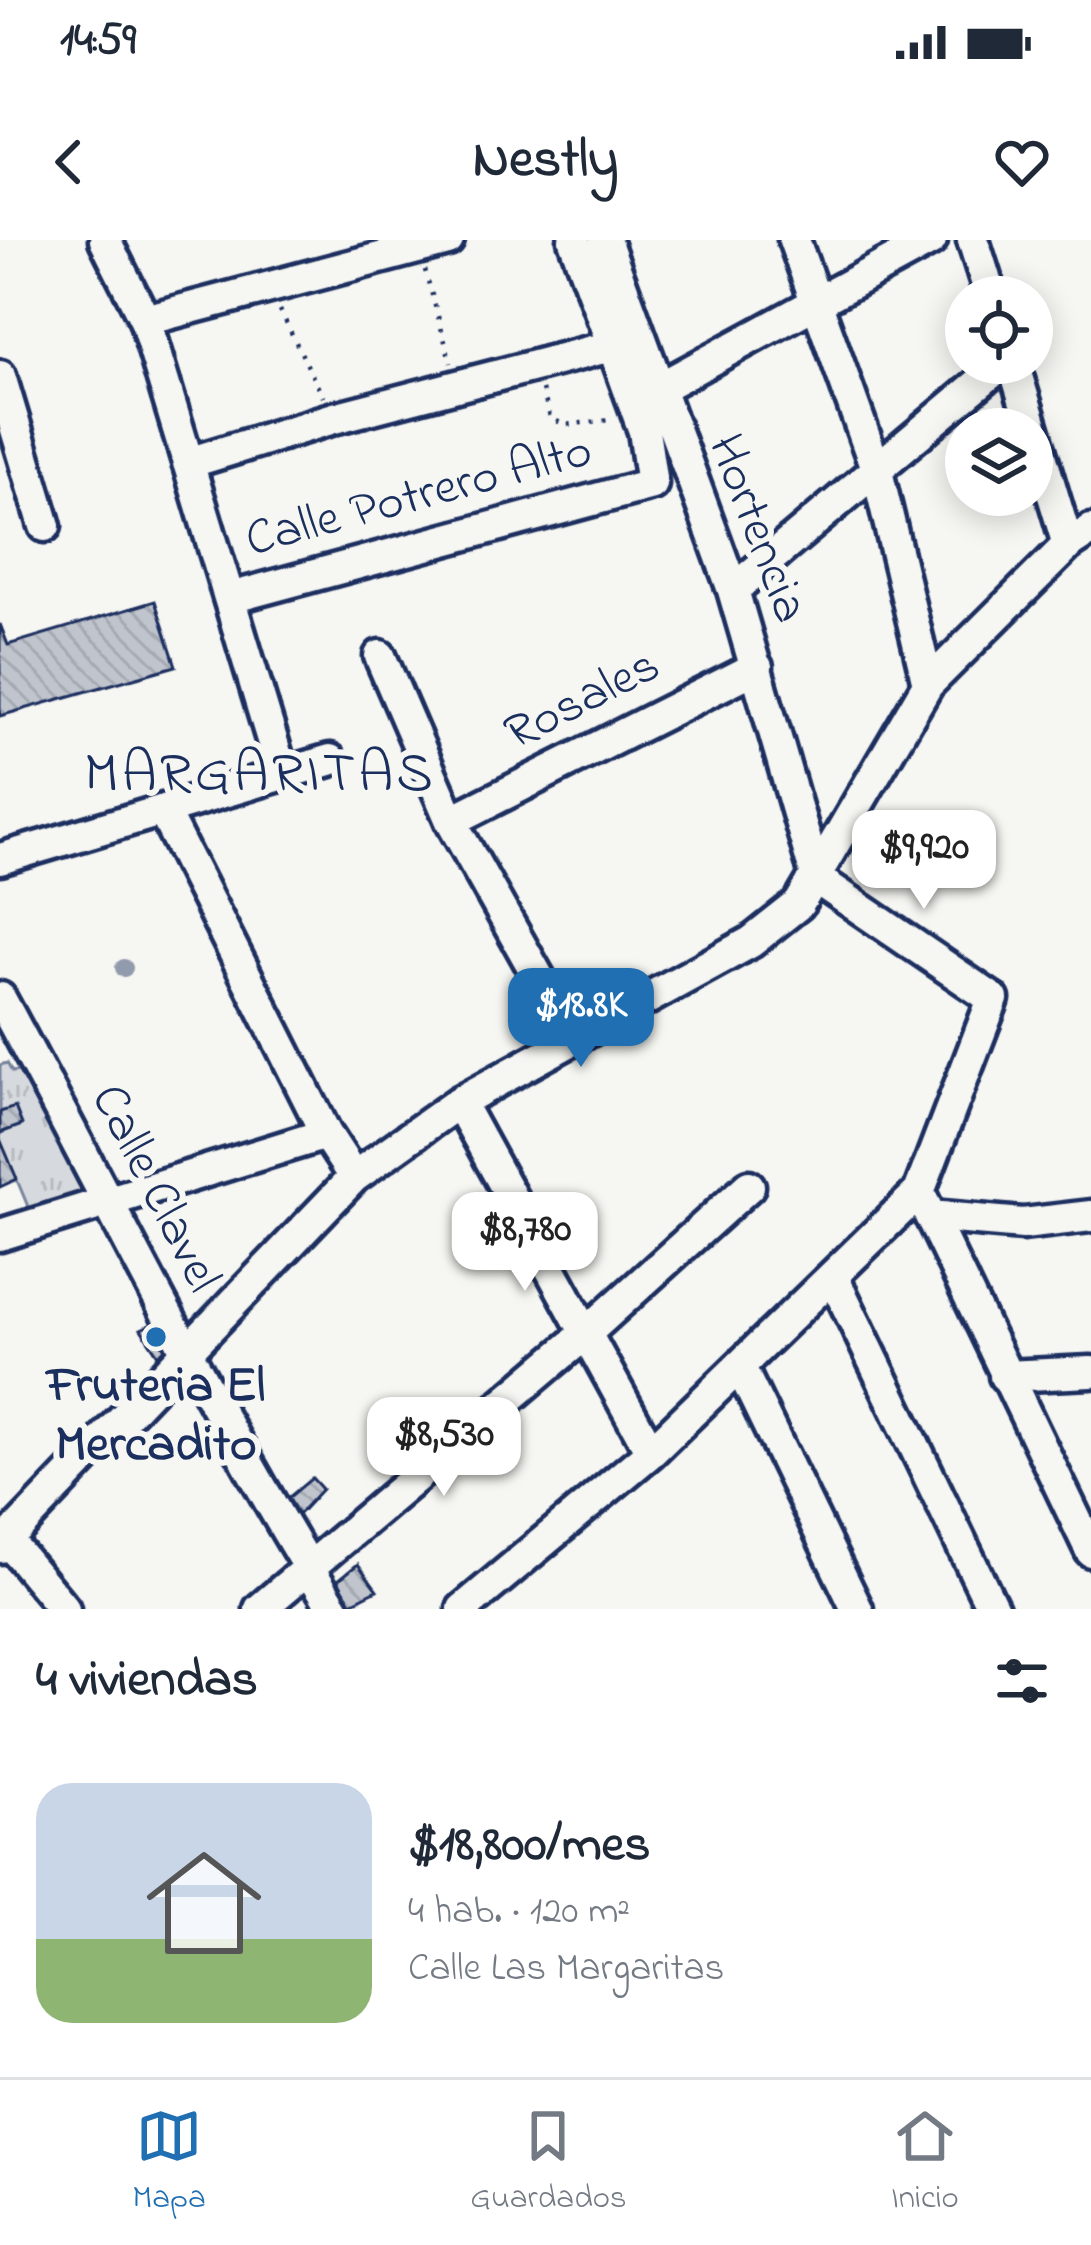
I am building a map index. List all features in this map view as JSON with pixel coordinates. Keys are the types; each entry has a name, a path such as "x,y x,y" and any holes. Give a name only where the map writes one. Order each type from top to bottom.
{"street":[{"path":"105,240 145,320 282,772"},
{"name":"Hortencia","path":"574,240 611,346 733,590 817,879"},
{"path":"605,240 661,387 658,432"},
{"path":"794,240 878,471 928,684"},
{"path":"661,387 931,240"},
{"path":"973,240 984,276"},
{"path":"145,320 433,244"},
{"path":"188,463 334,418 611,346"},
{"path":"0,376 45,526"},
{"path":"733,590 980,384"},
{"path":"64,1609 3,1544 354,1177 459,1102 751,942 799,904 928,684 1080,537 1021,384"},
{"name":"Calle Potrero Alto","path":"230,598 652,484 658,432"},
{"path":"380,656 451,821 572,1037"},
{"name":"Rosales","path":"451,821 757,667"},
{"path":"0,859 164,814 330,760"},
{"path":"164,814 326,1135 354,1177"},
{"path":"463,1609 651,1452 832,1277 925,1204 993,999 817,879"},
{"name":"Calle Clavel","path":"0,998 110,1201 185,1356 334,1609"},
{"path":"459,1102 651,1452"},
{"path":"0,1235 326,1135"},
{"path":"260,1609 584,1335 749,1186"},
{"path":"925,1204 1023,1224 1091,1216"},
{"path":"925,1204 1088,1538"},
{"path":"832,1277 993,1609"},
{"path":"740,1367 857,1609"},
{"path":"1005,1376 1091,1372"}],"path":[{"path":"433,244 458,386"},
{"path":"269,285 334,418"},
{"path":"535,366 550,417 564,425 611,420 658,432"}],"green space":[{"path":"7,1063 12,1072 33,1069 89,1191 29,1209 0,1139 0,1133 22,1124 15,1108 0,1112 0,1065"}],"building":[{"path":"155,601 176,666 0,716 0,624 8,645"},
{"path":"15,1107 22,1125 0,1133 0,1112"},
{"path":"0,1139 17,1179 0,1187"},
{"name":"Fruteria El Mercadito","path":"158,1321 170,1345 158,1355 141,1329"},
{"path":"312,1478 322,1489 298,1515 288,1498"},
{"path":"358,1564 377,1590 351,1603 338,1580"}],"place":[{"name":"Fruteria El Mercadito","path":"156,1337"}],"district":[{"name":"MARGARITAS","path":"260,776"}]}
